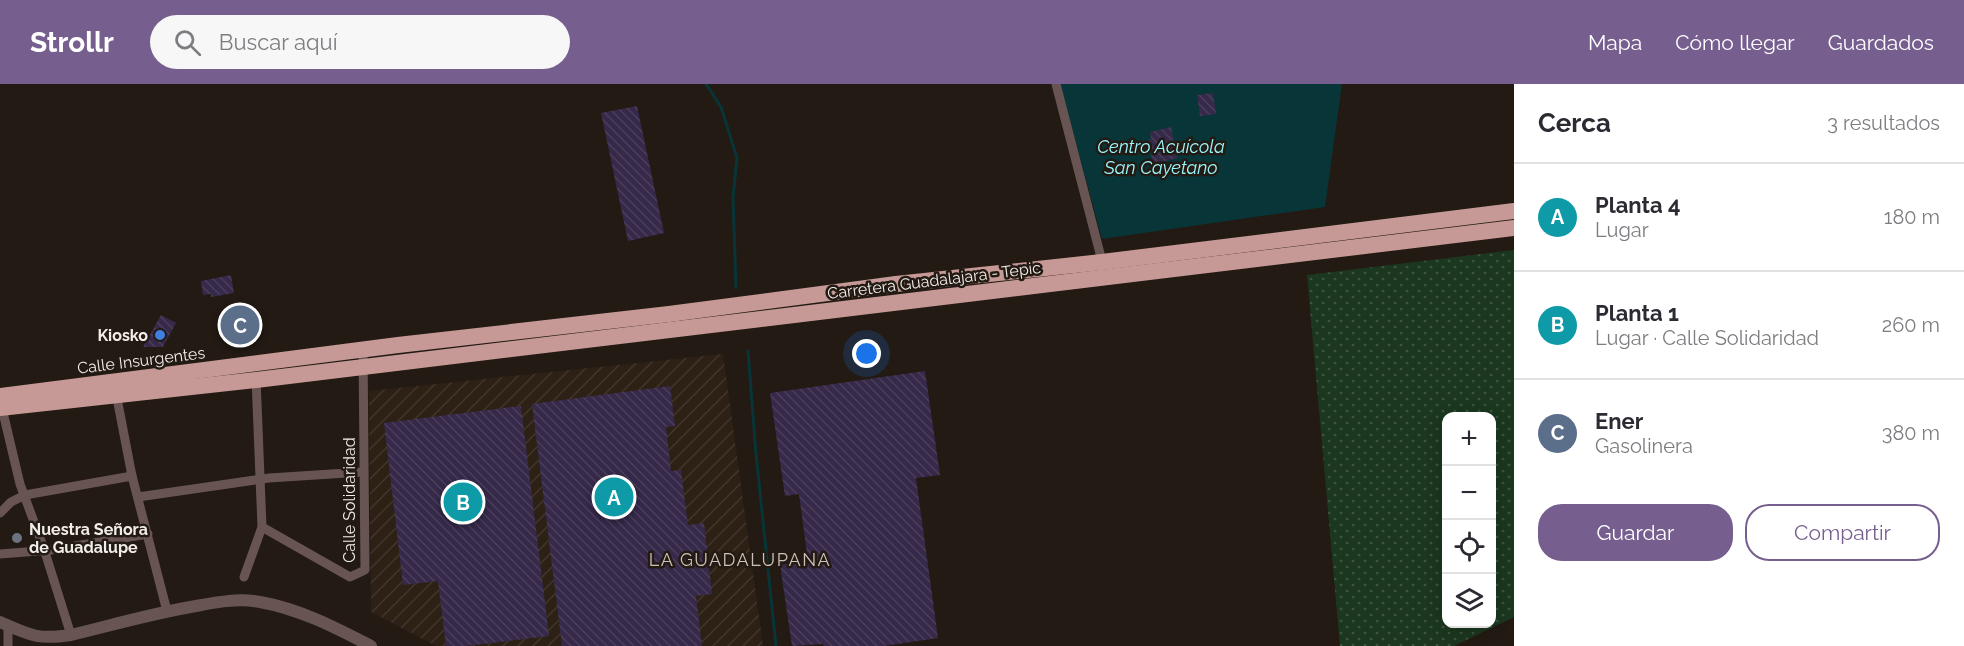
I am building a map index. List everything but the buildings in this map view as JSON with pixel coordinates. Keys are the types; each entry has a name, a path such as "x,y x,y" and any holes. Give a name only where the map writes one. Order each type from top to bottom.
{"highway":[{"name":"Carretera Guadalajara - Tepic","path":"1104,270 1514,211"},
{"name":"Carretera Guadalajara - Tepic","path":"360,358 1104,270 1514,228"},
{"name":"Calle Insurgentes","path":"0,402 360,358"}],"street":[{"path":"1056,84 1104,270"},
{"name":"Calle Solidaridad","path":"262,527 350,577 365,570 360,358"},
{"path":"244,578 262,527 255,371"},
{"path":"115,388 132,476 167,611"},
{"path":"0,402 20,484 44,549 71,635"},
{"path":"138,497 260,480 363,472"},
{"path":"0,513 11,502 25,495 132,476"},
{"path":"0,554 148,534"},
{"path":"4,624 34,637 71,635 167,611 235,599 260,602 326,623 371,646"},
{"path":"4,624 8,646"}],"shaded area":[{"path":"723,354 763,646 436,646 371,612 369,391"}],"green space":[{"path":"1514,250 1514,617 1496,626 1496,412 1442,412 1442,628 1491,628 1454,646 1340,646 1307,275"}],"water":[{"name":"Centro Acuícola San Cayetano","path":"1060,84 1342,84 1325,207 1102,239"}],"waterway":[{"path":"706,84 721,107 737,158 733,197 736,288"},
{"path":"748,351 776,646"}],"place":[{"name":"Ener","path":"240,325"},
{"name":"Kiosko","path":"160,335"},
{"name":"Planta 4","path":"614,497"},
{"name":"Planta 1","path":"463,502"},
{"name":"Nuestra Señora de Guadalupe","path":"17,538"}],"district":[{"name":"LA GUADALUPANA","path":"740,560"}]}
